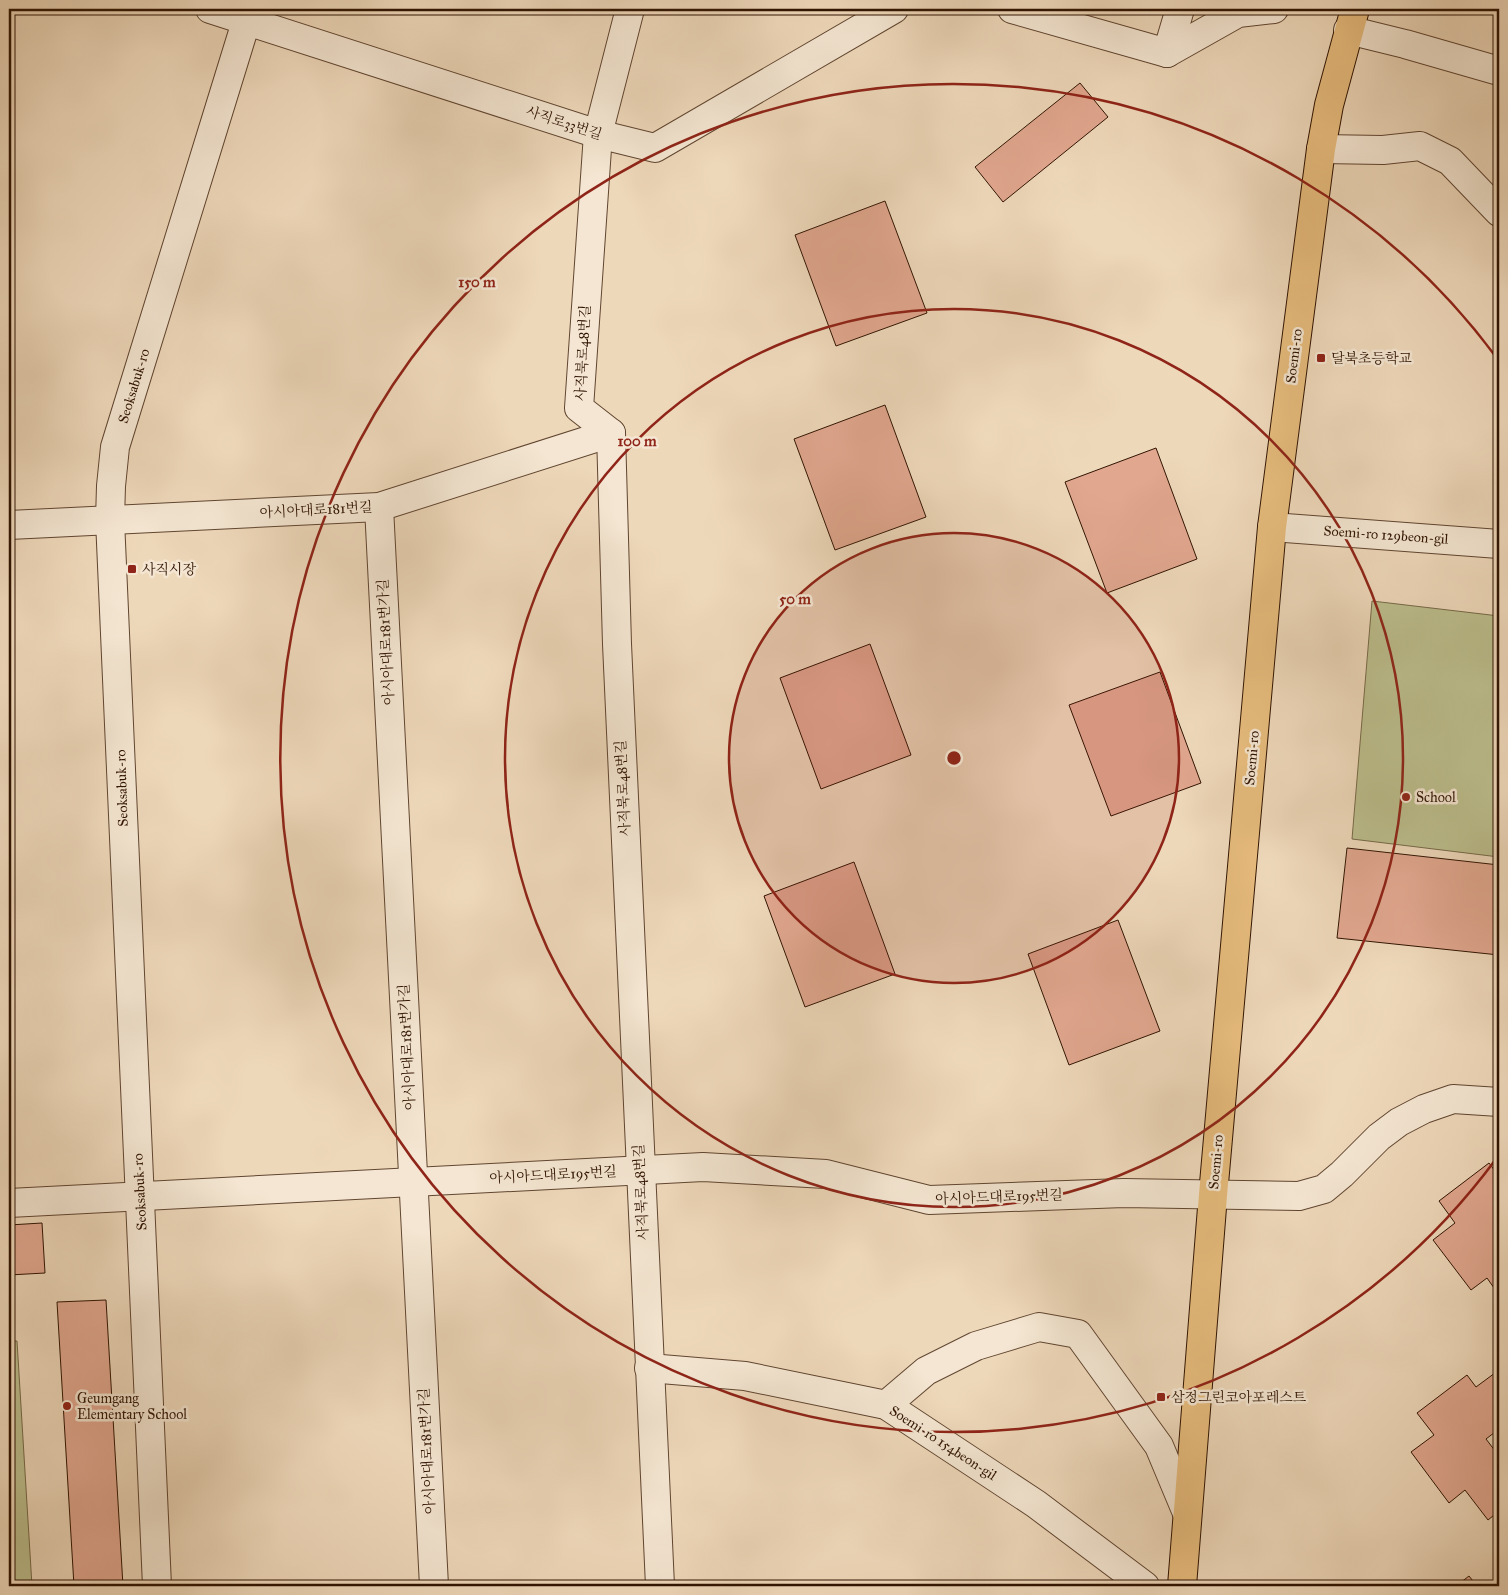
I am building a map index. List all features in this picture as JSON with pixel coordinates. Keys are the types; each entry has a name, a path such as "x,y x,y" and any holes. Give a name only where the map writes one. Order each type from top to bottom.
{"main road":[{"name":"Soemi-ro","path":"1182,1586 1213,1195 1272,527 1321,149 1329,105 1351,19"}],"street":[{"name":"사직로33번길","path":"210,9 248,14 598,134 655,148 894,9"},
{"name":"사직북로48번길","path":"630,9 598,134 579,408 611,433 617,644 660,1586"},
{"path":"1012,9 1167,53 1238,12 1274,9"},
{"path":"1167,53 1180,9"},
{"name":"Seoksabuk-ro","path":"157,1586 110,520 111,486 115,447 248,14"},
{"path":"1351,19 1405,44 1499,71"},
{"path":"1321,149 1383,150 1420,146 1450,161 1499,212"},
{"name":"아시아대로181번길","path":"9,525 379,507 611,433"},
{"name":"아시아대로181번가길","path":"379,507 434,1586"},
{"name":"Soemi-ro 129beon-gil","path":"1272,527 1499,544"},
{"name":"아시아드대로195번길","path":"9,1203 703,1167 826,1174 929,1200 1124,1193 1300,1196 1324,1189 1386,1132 1399,1122 1424,1108 1453,1099 1499,1102"},
{"name":"Soemi-ro","path":"886,1405 926,1371 976,1346 1039,1327 1078,1334 1159,1446 1187,1513"},
{"name":"Soemi-ro 154beon-gil","path":"649,1368 745,1376 886,1405 1036,1504 1145,1586"}],"green space":[{"path":"1372,601 1499,616 1499,857 1352,839"},
{"path":"9,1341 17,1341 32,1586 9,1586"}],"building":[{"path":"1080,83 1108,117 1003,202 975,167"},
{"path":"885,201 927,313 836,346 795,235"},
{"path":"885,405 926,517 835,550 794,439"},
{"path":"1156,448 1197,559 1107,593 1065,482"},
{"path":"870,644 911,755 821,789 780,678"},
{"path":"1160,672 1201,783 1111,816 1069,705"},
{"path":"1347,848 1499,865 1499,955 1337,938"},
{"path":"854,862 895,974 805,1007 764,896"},
{"path":"1118,920 1160,1031 1069,1065 1028,954"},
{"path":"1489,1163 1499,1174 1499,1295 1487,1278 1471,1290 1433,1240 1455,1223 1439,1201"},
{"path":"42,1223 45,1273 9,1275 9,1225"},
{"path":"106,1300 123,1586 74,1586 57,1302"},
{"path":"1499,1370 1499,1429 1486,1439 1499,1456 1499,1511 1488,1520 1465,1490 1449,1503 1411,1452 1434,1435 1417,1413 1467,1375 1476,1387"},
{"path":"1469,1576 1477,1586 1456,1586"}],"place":[{"name":"달북초등학교","path":"1321,358"},
{"name":"사직시장","path":"132,569"},
{"name":"School","path":"1406,797"},
{"name":"삼정그린코아포레스트","path":"1161,1397"},
{"name":"Geumgang Elementary School","path":"67,1406"}]}
